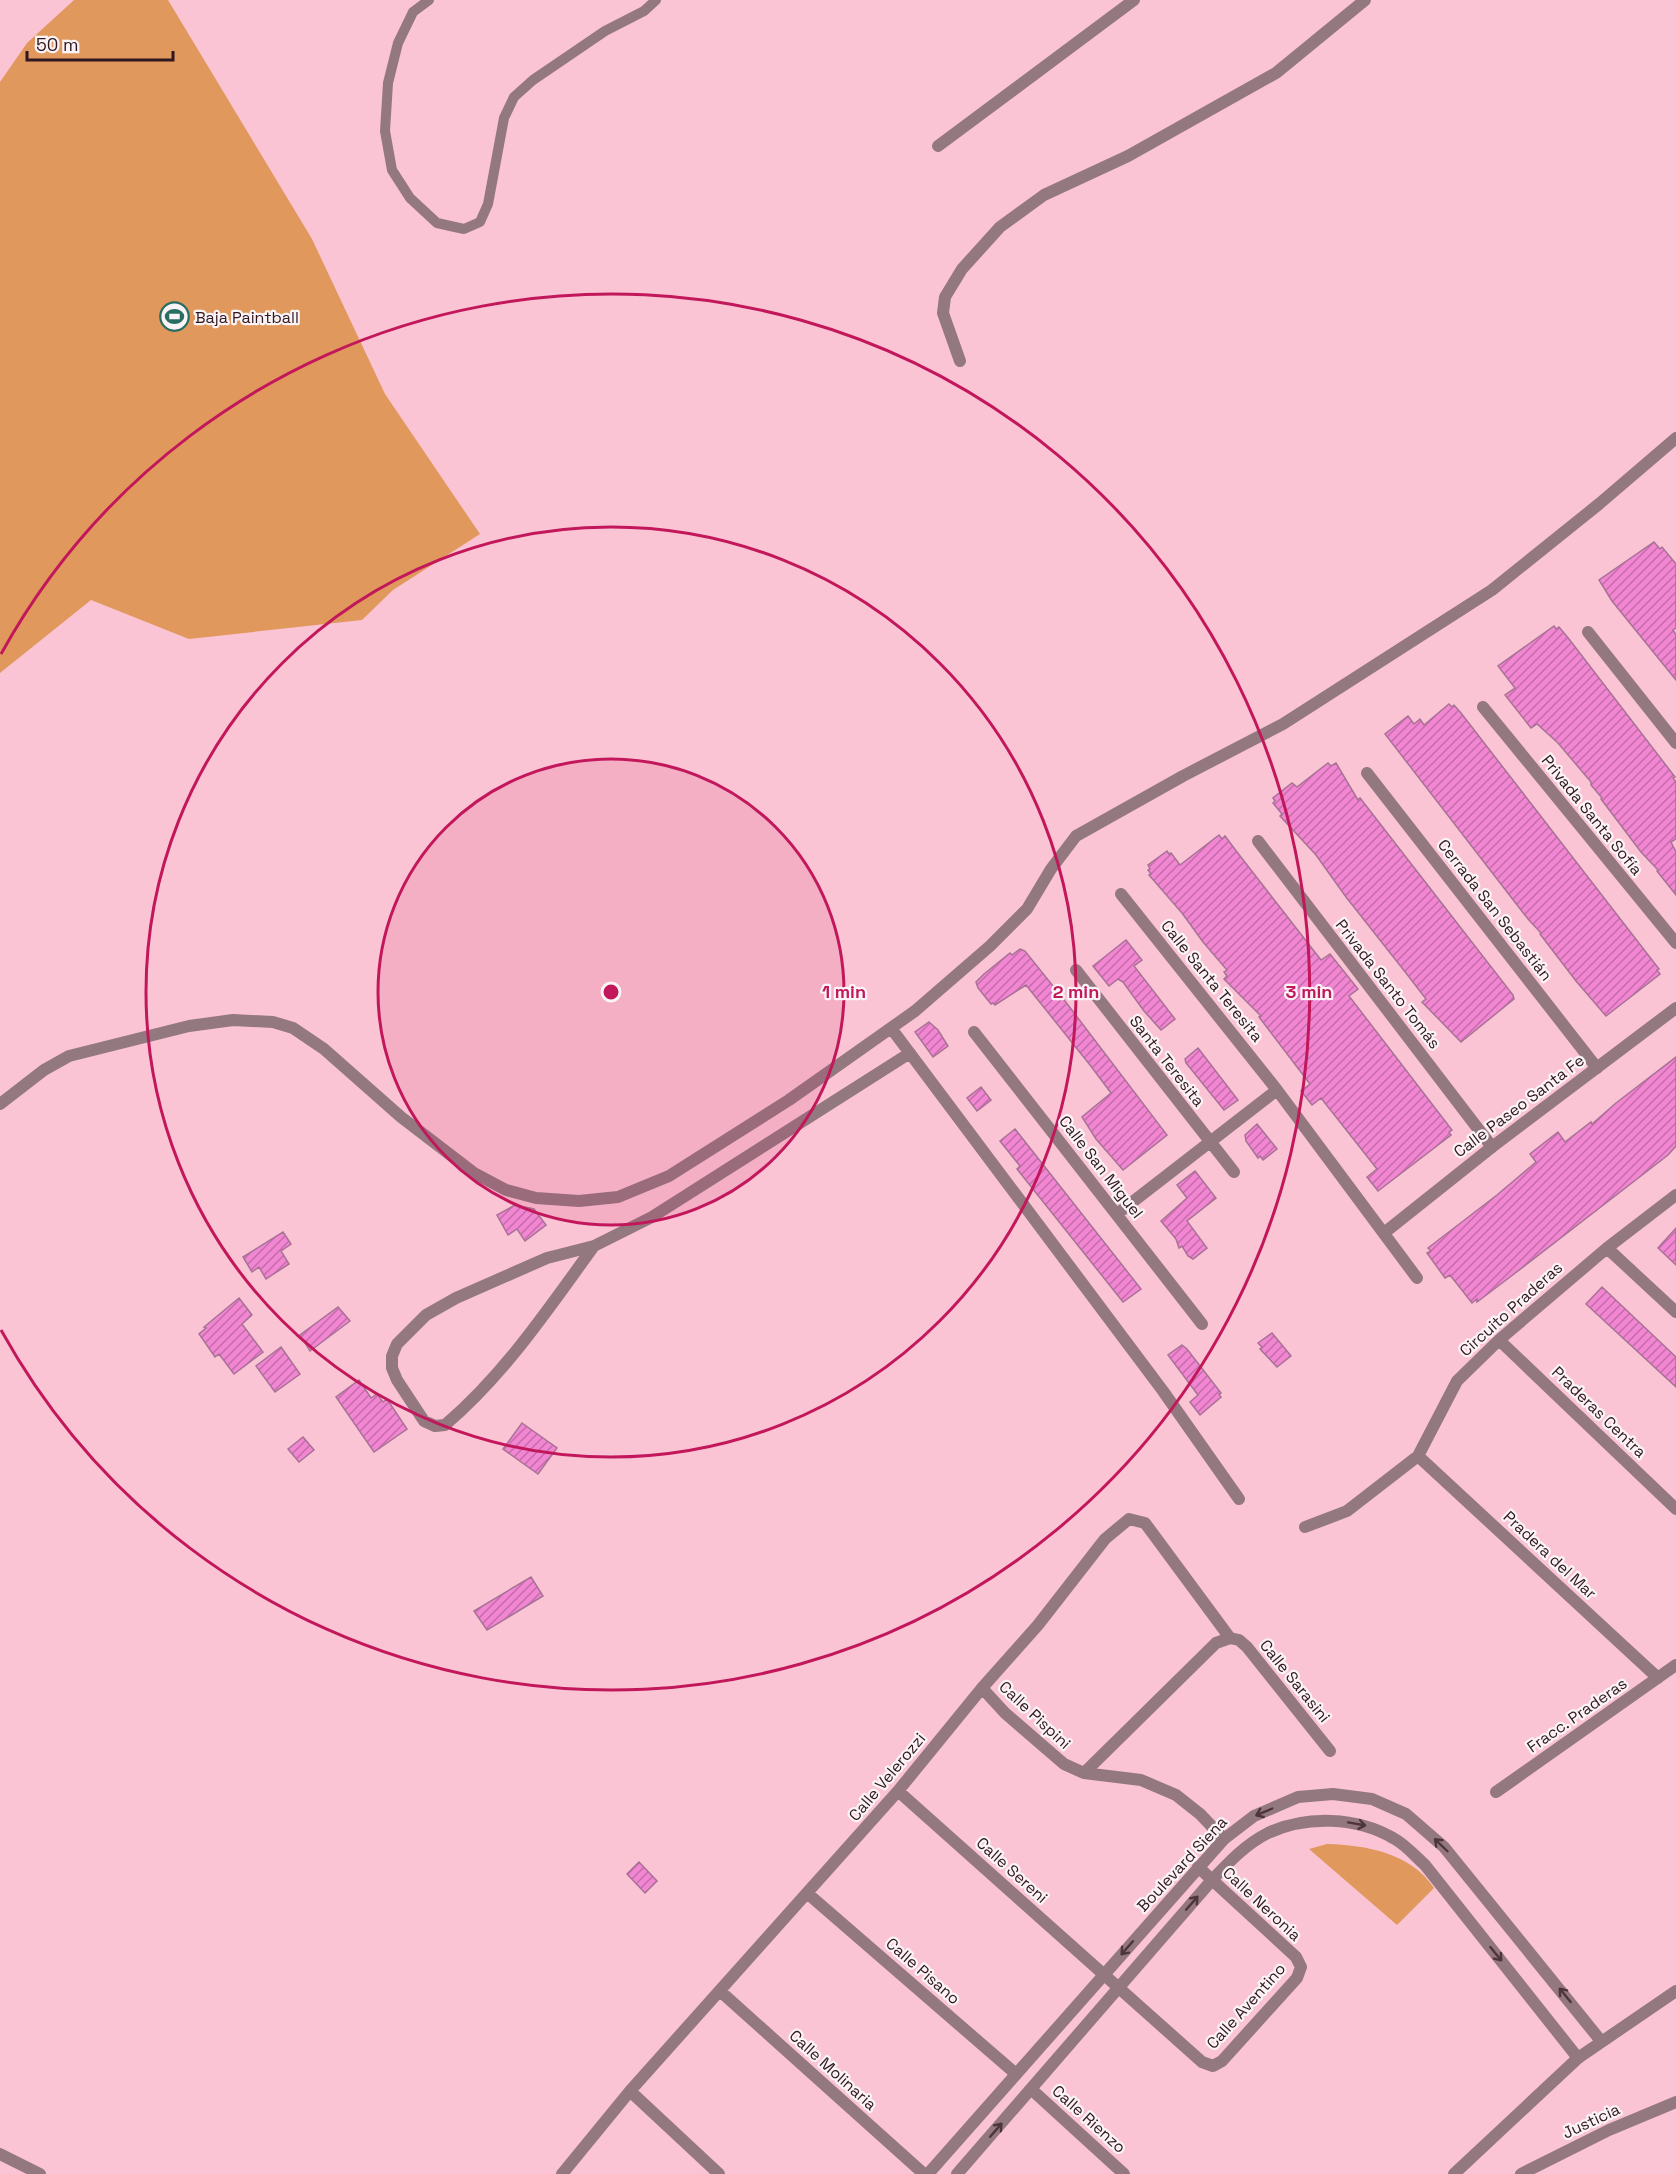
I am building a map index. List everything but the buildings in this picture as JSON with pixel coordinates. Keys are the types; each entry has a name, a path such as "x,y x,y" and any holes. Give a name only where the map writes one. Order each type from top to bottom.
{"street":[{"path":"938,146 1134,0"},
{"path":"960,361 943,313 945,297 962,269 1000,226 1044,195 1128,156 1276,73 1365,0"},
{"path":"0,1104 44,1070 69,1056 189,1026 233,1020 273,1022 293,1028 324,1049 401,1117 474,1173 506,1190 536,1198 579,1201 618,1197 669,1176 789,1100 915,1011 974,960 1027,909 1051,869 1076,836 1183,776 1283,724 1492,590 1599,504 1676,438"},
{"path":"1588,632 1676,743"},
{"name":"Privada Santa Sofía","path":"1483,707 1676,944"},
{"name":"Cerrada San Sebastián","path":"1367,773 1597,1068"},
{"name":"Privada Santo Tomás","path":"1258,841 1492,1146"},
{"name":"Calle Santa Teresita","path":"1121,894 1277,1089 1418,1278"},
{"name":"Santa Teresita","path":"1076,970 1234,1172"},
{"name":"Calle Paseo Santa Fe","path":"1384,1233 1492,1146 1676,1008"},
{"path":"891,1028 1162,1391 1239,1500"},
{"name":"Calle San Miguel","path":"974,1032 1202,1324"},
{"path":"594,1246 519,1349 491,1383 445,1425 435,1426 424,1421 397,1380 392,1368 392,1356 397,1344 426,1315 456,1298 547,1258 594,1246 652,1217 910,1053"},
{"path":"1117,1214 1277,1089"},
{"name":"Circuito Praderas","path":"1305,1527 1347,1511 1418,1456 1457,1381 1499,1340 1607,1248 1676,1195"},
{"path":"1607,1248 1676,1312"},
{"name":"Praderas Centra","path":"1499,1340 1676,1509"},
{"name":"Pradera del Mar","path":"1418,1456 1658,1678"},
{"name":"Calle Velerozzi","path":"562,2174 630,2091 898,1791 982,1688 1038,1625 1105,1539 1129,1520 1145,1523 1230,1638"},
{"path":"1084,1773 1216,1643 1230,1638"},
{"name":"Calle Sarasini","path":"1230,1638 1239,1640 1247,1647 1330,1750"},
{"name":"Fracc. Praderas","path":"1496,1792 1676,1665"},
{"name":"Calle Pispini","path":"982,1688 1005,1713 1064,1764 1084,1773 1141,1780 1176,1795 1200,1814 1224,1839"},
{"name":"Calle Sereni","path":"898,1791 1104,1974"},
{"name":"Boulevard Siena","path":"926,2174 1224,1839 1254,1816 1298,1797 1333,1794 1372,1799 1406,1814 1444,1847 1601,2041"},
{"name":"Boulevard Siena","path":"957,2174 1238,1853 1269,1833 1302,1822 1334,1820 1365,1825 1395,1839 1425,1865 1578,2058"},
{"name":"Calle Neronia","path":"1198,1867 1296,1957 1301,1967"},
{"name":"Calle Pisano","path":"807,1893 1016,2074"},
{"name":"Calle Aventino","path":"1104,1974 1202,2062 1213,2066 1222,2061 1297,1978 1301,1967"},
{"name":"Calle Molinaria","path":"720,1990 926,2174"},
{"path":"1454,2174 1578,2058 1676,1991"},
{"name":"Calle Rienzo","path":"1031,2089 1124,2174"},
{"path":"630,2091 719,2174"},
{"name":"Justicia","path":"1521,2174 1609,2130 1676,2102"},
{"path":"0,2154 40,2174"}],"lane":[{"path":"429,0 413,12 398,43 388,83 385,131 392,170 410,198 437,223 464,229 480,222 488,204 504,118 514,97 605,31 644,11 656,0"}],"shaded area":[{"name":"Baja Paintball","path":"74,0 168,0 312,239 385,394 480,534 393,590 362,620 189,639 91,600 0,673 0,82 27,43"},
{"path":"1327,1844 1357,1846 1386,1853 1413,1867 1434,1888 1397,1925 1309,1849"}],"place":[{"name":"Baja Paintball","path":"174,317"}]}
